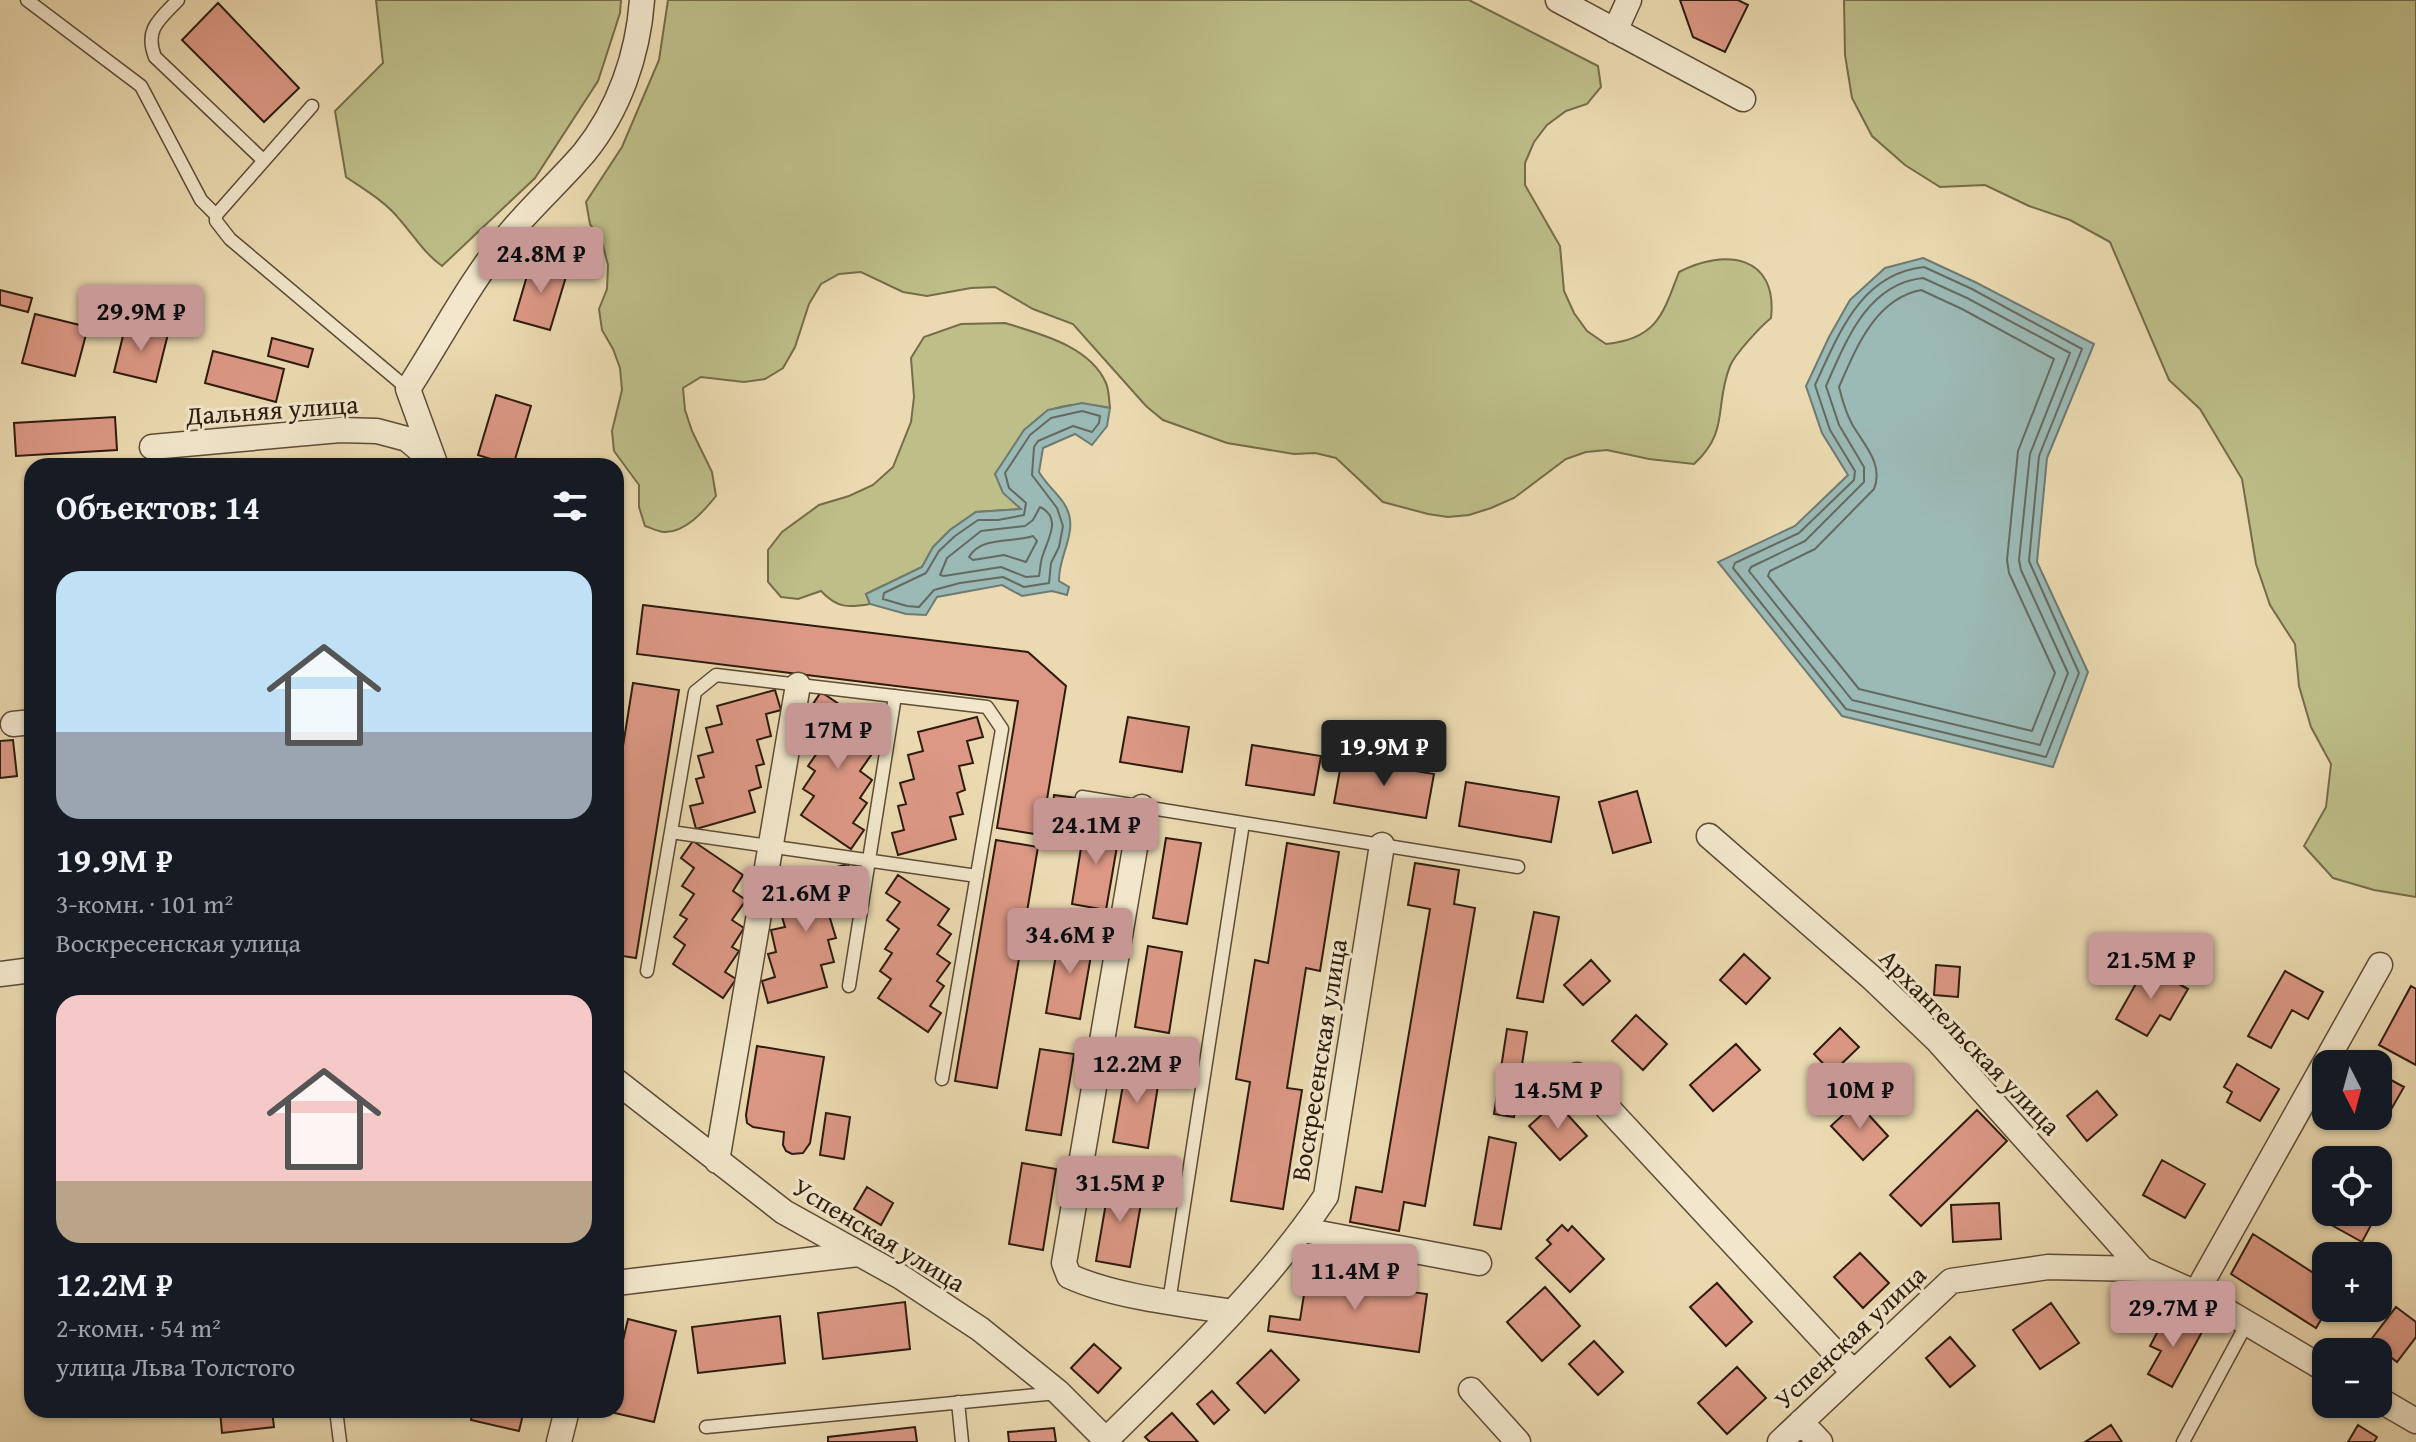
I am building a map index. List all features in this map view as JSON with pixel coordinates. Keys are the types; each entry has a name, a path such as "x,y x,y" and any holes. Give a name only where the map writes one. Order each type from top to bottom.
{"street":[{"path":"434,458 408,389 508,235 586,150 611,111 629,72 642,0"},
{"path":"1558,0 1743,99"},
{"path":"1615,31 1629,0"},
{"name":"Дальняя улица","path":"152,447 340,430 377,431 407,439 429,458"},
{"path":"717,1161 798,685"},
{"path":"1142,807 1064,1263 1069,1276 1083,1282 1169,1302 1233,1312"},
{"name":"Архангельская улица","path":"1709,836 1872,978 1937,1040 2142,1269"},
{"name":"Воскресенская улица","path":"1107,1441 1223,1325 1303,1230 1326,1196 1382,845"},
{"path":"2196,1293 2380,965"},
{"path":"0,974 24,971"},
{"path":"1577,1075 1853,1372"},
{"name":"Успенская улица","path":"624,1087 784,1212 901,1277 980,1329 1058,1392 1107,1441"},
{"path":"1303,1230 1479,1263"},
{"path":"624,1282 858,1254"},
{"name":"Успенская улица","path":"1780,1442 1951,1281 2048,1267 2142,1269 2196,1293 2312,1362"},
{"path":"1471,1390 1518,1442"},
{"path":"2392,1407 2416,1421"},
{"path":"559,1442 565,1418"},
{"path":"1801,1422 1820,1442"}],"lane":[{"path":"27,0 141,86 201,200 216,215"},
{"path":"178,0 154,27 149,43 155,57 263,160"},
{"path":"312,106 216,215 216,221 230,239 408,389"},
{"path":"647,971 695,692 716,675 987,707 1002,729 942,1079"},
{"path":"849,986 895,696"},
{"path":"1082,797 1518,867"},
{"path":"1169,1302 1243,823"},
{"path":"671,832 977,876"},
{"path":"2183,1442 2246,1325"},
{"path":"706,1427 1058,1392"},
{"path":"958,1402 962,1442"},
{"path":"337,1418 340,1442"}],"green space":[{"path":"376,0 621,0 620,13 598,81 535,178 442,266 388,208 346,177 335,111 383,63"},
{"path":"668,0 1469,0 1598,66 1601,87 1587,104 1566,111 1547,125 1534,142 1525,163 1525,185 1560,246 1564,291 1587,331 1606,344 1637,337 1656,322 1679,272 1714,260 1745,262 1757,269 1766,281 1771,297 1771,318 1748,341 1730,366 1713,440 1694,464 1607,450 1586,452 1566,459 1514,498 1469,515 1448,517 1383,502 1336,458 1227,443 1163,420 1146,406 1073,324 1033,309 995,287 927,296 903,292 861,272 839,274 821,284 809,304 795,347 783,368 765,379 744,382 701,377 683,388 685,410 712,472 716,496 687,525 664,532 645,526 639,507 639,485 624,465 624,458 619,458 614,451 612,431 622,390 620,368 602,330 599,309 607,289 608,265 602,242 590,224 586,202 622,147 659,60"},
{"path":"1844,0 2416,0 2416,897 2374,890 2333,878 2304,846 2326,807 2331,764 2311,727 2299,686 2295,644 2270,605 2256,564 2242,479 2200,409 2169,380 2110,242 2070,220 2029,206 1985,185 1940,187 1905,165 1872,136 1852,98 1845,55"},
{"path":"1005,323 1063,343 1088,360 1099,370 1106,383 1110,408 1067,405 1040,417 1029,427 995,474 1022,509 976,512 950,530 933,547 922,567 866,594 870,604 843,605 832,601 821,591 798,599 781,597 768,582 768,550 782,532 819,505 873,485 893,467 911,422 914,397 911,358 924,337 961,324"}],"water":[{"path":"1923,258 2094,344 2047,458 2037,562 2088,672 2053,767 1842,716 1718,562 1795,526 1848,475 1822,433 1806,386 1850,300 1885,268"},
{"path":"1082,403 1110,408 1107,426 1092,445 1075,434 1043,448 1039,472 1068,512 1070,531 1059,581 1069,587 1067,595 1052,591 1022,596 1002,585 937,597 926,615 906,614 870,604 866,594 922,567 933,547 950,530 976,512 1021,509 1003,493 995,474 1024,430 1048,410"}],"building":[{"path":"1680,0 1738,0 1748,5 1725,52 1693,37"},
{"path":"218,3 299,88 264,122 182,40"},
{"path":"532,259 568,270 550,330 514,320"},
{"path":"0,290 32,298 28,312 0,305"},
{"path":"35,314 88,327 75,376 22,363"},
{"path":"126,324 168,334 156,382 114,372"},
{"path":"272,338 313,349 308,367 268,356"},
{"path":"213,351 284,369 276,402 205,383"},
{"path":"496,395 531,406 515,458 478,455"},
{"path":"115,417 117,450 16,456 14,423"},
{"path":"643,605 1028,652 1066,686 1041,835 997,828 1018,701 637,654"},
{"path":"633,683 679,690 636,958 624,956 624,740"},
{"path":"775,690 781,710 766,714 771,736 757,740 764,764 756,766 761,787 749,791 755,812 696,829 690,806 703,803 696,779 704,777 698,756 713,752 706,728 722,724 717,706"},
{"path":"821,692 872,726 861,742 874,751 860,771 872,780 860,798 867,803 853,823 864,830 851,849 801,815 814,796 803,789 815,771 808,766 822,746 810,737 823,719 809,710"},
{"path":"977,717 983,737 967,741 973,763 959,766 965,790 957,793 963,814 950,817 956,839 898,855 892,833 904,830 898,806 906,804 900,783 914,779 908,755 923,751 918,732"},
{"path":"1128,717 1189,727 1182,772 1120,762"},
{"path":"13,740 17,776 0,778 0,741"},
{"path":"1252,745 1321,756 1314,795 1246,785"},
{"path":"1342,759 1434,774 1426,818 1334,803"},
{"path":"1466,782 1559,797 1551,842 1459,826"},
{"path":"1637,791 1651,842 1613,853 1599,802"},
{"path":"1054,795 1078,798 1076,812 1053,809"},
{"path":"1085,823 1120,829 1106,910 1072,904"},
{"path":"1166,838 1201,843 1187,924 1153,918"},
{"path":"996,840 1038,847 997,1088 955,1081"},
{"path":"693,841 743,875 733,891 746,900 732,920 744,928 732,947 739,951 725,972 736,979 723,998 673,964 685,945 674,937 687,919 680,915 694,894 682,886 694,868 681,858"},
{"path":"1287,843 1339,852 1320,971 1306,968 1287,1088 1302,1090 1283,1209 1231,1201 1250,1082 1236,1079 1255,960 1268,963"},
{"path":"1415,863 1459,870 1454,904 1475,908 1425,1206 1404,1202 1399,1231 1350,1222 1356,1187 1382,1192 1430,909 1408,905"},
{"path":"848,864 853,885 838,889 844,911 829,915 836,938 828,940 834,962 821,965 827,987 768,1003 762,981 775,977 768,954 776,952 771,930 785,927 778,903 794,898 789,880"},
{"path":"898,875 949,909 938,925 951,934 937,954 950,963 937,981 944,986 930,1006 941,1013 928,1032 878,998 891,979 880,971 892,953 885,949 899,929 887,920 900,902 886,893"},
{"path":"1534,912 1559,917 1543,1002 1517,998"},
{"path":"1060,932 1094,938 1080,1019 1046,1013"},
{"path":"1148,946 1182,952 1169,1033 1135,1027"},
{"path":"1744,954 1770,978 1746,1004 1720,980"},
{"path":"1591,960 1610,981 1583,1005 1564,985"},
{"path":"1936,965 1960,967 1958,997 1934,995"},
{"path":"2146,966 2188,989 2170,1020 2160,1015 2147,1036 2116,1019"},
{"path":"2285,971 2323,992 2308,1019 2292,1010 2271,1048 2248,1036"},
{"path":"2411,986 2416,989 2416,1065 2379,1045"},
{"path":"1636,1015 1667,1044 1643,1070 1612,1041"},
{"path":"1840,1028 1859,1047 1832,1073 1814,1054"},
{"path":"1507,1029 1527,1032 1514,1117 1494,1114"},
{"path":"1736,1044 1760,1070 1713,1111 1690,1085"},
{"path":"757,1046 824,1057 810,1143 803,1153 786,1151 784,1132 753,1127 747,1123"},
{"path":"1040,1049 1074,1054 1061,1135 1026,1130"},
{"path":"1127,1062 1161,1067 1148,1148 1113,1142"},
{"path":"2237,1064 2279,1089 2260,1121 2227,1102 2232,1092 2224,1087"},
{"path":"2392,1081 2404,1087 2392,1108"},
{"path":"2097,1091 2117,1115 2087,1141 2067,1116"},
{"path":"1556,1102 1587,1136 1560,1160 1529,1126"},
{"path":"1857,1102 1888,1136 1863,1160 1831,1126"},
{"path":"1977,1110 2007,1141 1921,1226 1890,1195"},
{"path":"826,1113 850,1117 844,1159 820,1155"},
{"path":"1489,1137 1516,1143 1501,1229 1474,1225"},
{"path":"2162,1160 2205,1184 2185,1218 2143,1195"},
{"path":"1022,1163 1056,1169 1043,1250 1009,1244"},
{"path":"1110,1180 1144,1186 1130,1267 1096,1261"},
{"path":"867,1187 893,1203 881,1225 854,1209"},
{"path":"1999,1203 2001,1239 1953,1242 1951,1205"},
{"path":"1562,1225 1568,1231 1572,1226 1604,1259 1570,1292 1536,1258 1551,1244 1547,1240"},
{"path":"2333,1226 2371,1226 2362,1242"},
{"path":"2253,1234 2312,1272 2312,1322 2320,1322 2316,1328 2231,1274"},
{"path":"1860,1253 1889,1283 1863,1308 1834,1277"},
{"path":"1300,1257 1325,1260 1322,1280 1427,1294 1419,1352 1268,1331 1270,1316 1300,1320 1306,1282 1297,1281"},
{"path":"1717,1283 1752,1322 1726,1346 1690,1307"},
{"path":"1545,1287 1580,1326 1542,1361 1507,1322"},
{"path":"905,1302 910,1349 823,1359 818,1313"},
{"path":"2051,1303 2079,1343 2040,1369 2013,1330"},
{"path":"2396,1307 2416,1322 2416,1337 2397,1362 2392,1358 2392,1338 2372,1338 2385,1322 2392,1322 2392,1312"},
{"path":"2167,1314 2202,1332 2172,1387 2148,1374 2161,1351 2150,1346"},
{"path":"780,1316 785,1363 698,1373 692,1327"},
{"path":"628,1319 676,1331 654,1422 624,1415 624,1336"},
{"path":"1950,1337 1975,1366 1950,1387 1926,1358"},
{"path":"1594,1341 1623,1372 1598,1395 1569,1364"},
{"path":"1094,1344 1121,1368 1098,1393 1071,1368"},
{"path":"1271,1350 1299,1380 1265,1413 1237,1383"},
{"path":"1737,1367 1766,1398 1727,1434 1698,1403"},
{"path":"1212,1391 1229,1410 1214,1424 1197,1404"},
{"path":"1172,1413 1198,1442 1150,1442 1145,1437"},
{"path":"221,1418 273,1418 274,1427 222,1433"},
{"path":"471,1418 522,1418 519,1431"},
{"path":"2111,1425 2122,1442 2085,1442"},
{"path":"2358,1425 2377,1437 2374,1442 2348,1442"},
{"path":"915,1427 917,1442 828,1442 828,1437"},
{"path":"1054,1428 1056,1442 1009,1442 1008,1432"}]}
